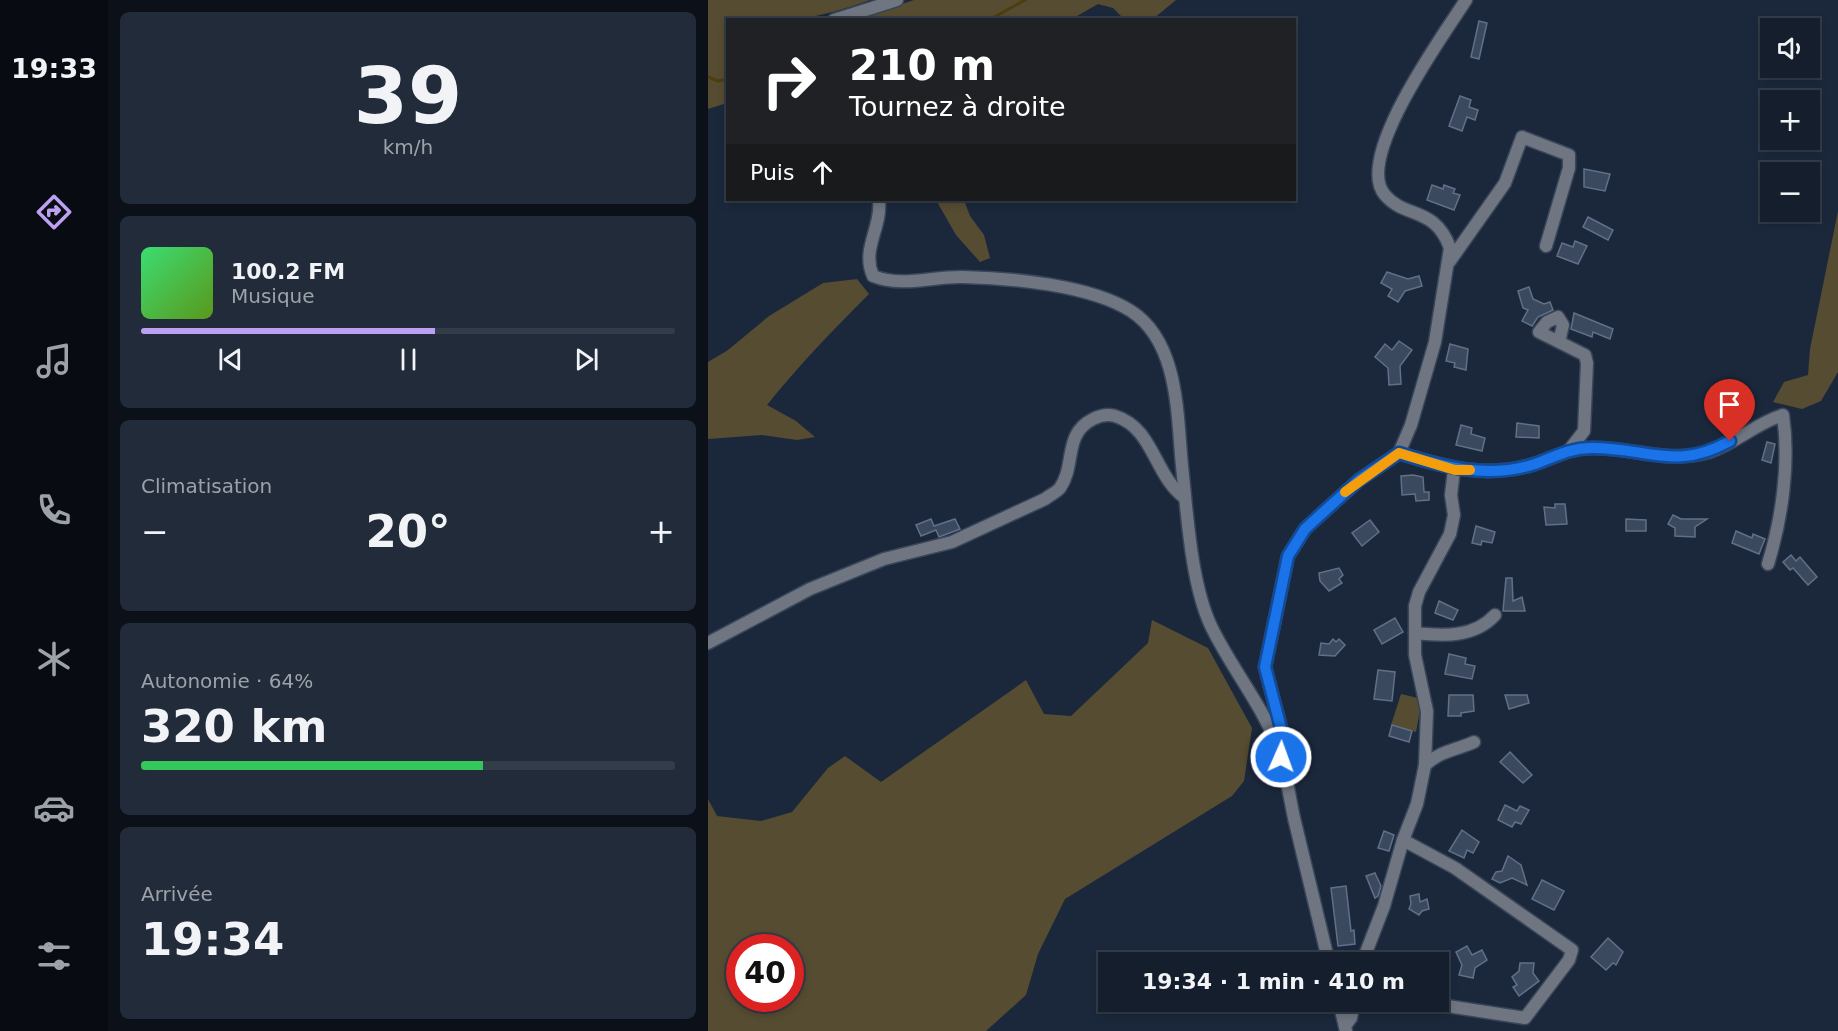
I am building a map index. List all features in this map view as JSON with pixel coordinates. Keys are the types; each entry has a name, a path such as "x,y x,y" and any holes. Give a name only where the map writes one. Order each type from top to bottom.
{"street":[{"path":"840,18 897,0"},
{"path":"1277,746 1281,742 1282,732 1265,667 1288,556 1305,529 1359,480 1399,453 1411,425 1435,342 1450,248 1445,234 1435,223 1389,200 1382,193 1376,174 1387,134 1420,70 1466,0"},
{"path":"1449,262 1505,183 1521,137 1569,155 1569,168 1546,246"},
{"path":"879,201 878,222 868,251 868,264 873,276 889,282 962,277 1029,283 1093,295 1122,307 1143,320 1154,333 1169,368 1177,411 1185,498 1202,605 1226,655 1260,710 1277,746 1326,952"},
{"path":"1559,342 1585,355 1587,363 1584,431 1570,449"},
{"path":"708,643 810,589 884,559 952,542 1045,499 1059,489 1066,477 1075,435 1084,423 1098,417 1112,415 1127,420 1138,429 1163,475 1174,490 1185,498"},
{"path":"1399,453 1455,470 1510,469 1535,464 1570,449 1609,448 1664,458 1692,456 1712,451 1756,425 1783,415 1785,453 1778,530 1768,564"},
{"path":"1366,952 1384,906 1403,840 1417,804 1425,765 1428,711 1415,655 1415,606 1419,592 1450,534 1454,515 1451,495 1455,470"},
{"path":"1414,633 1459,634 1484,627 1495,615"},
{"path":"1425,765 1439,752 1454,751 1474,742"},
{"path":"1403,840 1455,868 1572,950 1569,960 1525,1018 1449,1006"},
{"path":"1342,1012 1346,1028"},
{"path":"1346,1028 1352,1012"}],"shaded area":[{"path":"708,0 870,0 804,18 726,18 726,103 708,109"},
{"path":"914,0 1176,0 1154,18 1123,18 1113,8 1098,4 1074,18 859,18"},
{"path":"937,201 964,201 970,216 984,235 990,258 980,262 956,235"},
{"path":"1838,211 1838,372 1821,401 1802,409 1773,402 1784,382 1808,375 1810,349"},
{"path":"857,279 869,294 816,348 767,405 796,421 815,437 797,440 762,435 708,439 708,362 728,350 769,316 823,283"},
{"path":"1152,620 1208,648 1252,728 1244,781 1232,796 1065,899 1038,954 1026,995 986,1031 708,1031 708,799 717,816 761,821 792,812 828,768 845,756 881,782 1026,680 1044,714 1071,716 1148,643"},
{"path":"1401,694 1422,699 1416,732 1391,725"}],"building":[{"path":"1479,21 1487,23 1479,59 1471,57"},
{"path":"1460,96 1471,100 1469,107 1478,110 1475,120 1467,117 1462,131 1449,126"},
{"path":"1584,169 1610,174 1605,191 1584,187"},
{"path":"1432,185 1443,189 1444,185 1455,189 1453,193 1460,195 1454,210 1427,200"},
{"path":"1588,217 1613,230 1608,240 1583,227"},
{"path":"1575,241 1587,246 1578,264 1557,256 1562,243 1573,247"},
{"path":"1387,272 1408,279 1419,276 1422,286 1405,291 1398,302 1388,296 1392,289 1381,283"},
{"path":"1529,287 1533,299 1544,304 1550,302 1553,310 1538,317 1532,326 1522,321 1528,310 1523,308 1518,291"},
{"path":"1574,313 1613,329 1610,339 1593,332 1592,337 1571,329"},
{"path":"1399,341 1412,350 1400,366 1401,384 1389,385 1388,368 1375,357 1385,344 1392,350"},
{"path":"1450,344 1468,349 1466,370 1454,367 1455,363 1446,361"},
{"path":"1517,423 1539,426 1539,438 1516,437"},
{"path":"1461,425 1472,428 1471,434 1485,438 1482,451 1456,445"},
{"path":"1767,442 1775,444 1771,463 1762,460"},
{"path":"1401,476 1423,477 1424,492 1429,492 1429,500 1416,501 1415,494 1402,495"},
{"path":"1555,504 1565,504 1567,524 1546,525 1544,507 1555,508"},
{"path":"1673,515 1681,519 1707,519 1695,527 1695,537 1675,536 1675,528 1668,524"},
{"path":"931,519 934,526 955,519 960,529 939,537 936,530 921,536 916,525"},
{"path":"1626,519 1646,520 1646,531 1626,531"},
{"path":"1370,520 1379,532 1362,546 1352,533"},
{"path":"1476,526 1495,532 1492,543 1482,541 1481,545 1472,543"},
{"path":"1736,531 1752,538 1753,534 1765,539 1759,554 1732,543"},
{"path":"1791,555 1796,561 1800,557 1817,577 1808,585 1793,568 1790,570 1783,562"},
{"path":"1339,568 1343,575 1339,579 1342,583 1329,591 1320,581 1319,573"},
{"path":"1506,578 1512,578 1513,601 1522,597 1525,611 1503,611"},
{"path":"1439,601 1458,610 1453,620 1435,613"},
{"path":"1395,618 1403,632 1382,644 1374,630"},
{"path":"1333,639 1336,642 1339,639 1345,645 1335,656 1319,655 1321,643 1329,644"},
{"path":"1449,654 1466,658 1465,664 1475,666 1472,679 1445,674"},
{"path":"1378,670 1395,672 1392,701 1374,699"},
{"path":"1449,695 1473,695 1474,711 1461,713 1461,716 1448,716"},
{"path":"1505,695 1527,695 1529,703 1509,709"},
{"path":"1392,725 1412,731 1409,742 1389,736"},
{"path":"1510,752 1532,775 1523,783 1500,762"},
{"path":"1505,805 1517,811 1520,806 1529,810 1521,824 1515,822 1512,827 1498,820"},
{"path":"1462,830 1479,842 1473,853 1467,850 1464,858 1449,851"},
{"path":"1384,831 1394,835 1389,851 1378,848"},
{"path":"1508,856 1521,865 1527,885 1512,878 1500,883 1492,879 1496,872 1502,871"},
{"path":"1375,873 1381,886 1375,898 1366,876"},
{"path":"1542,880 1564,891 1554,910 1532,899"},
{"path":"1346,886 1351,931 1354,930 1355,944 1338,946 1331,888"},
{"path":"1419,894 1420,902 1427,899 1429,909 1422,911 1419,915 1409,909 1410,896"},
{"path":"1608,938 1623,952 1616,965 1613,963 1606,970 1591,957"},
{"path":"1467,946 1472,955 1482,950 1487,960 1475,968 1473,978 1459,975 1462,965 1456,952"},
{"path":"1520,963 1534,963 1533,973 1539,981 1519,996 1513,987 1517,985 1512,977 1519,971"}],"waterway":[{"path":"993,18 1025,0"},
{"path":"708,77 718,81 726,79"}],"slow traffic":[{"path":"1345,492 1399,453 1455,470 1470,470"}],"route":[{"path":"1281,757 1277,746 1281,742 1282,732 1265,667 1288,556 1305,529 1359,480 1399,453 1455,470 1510,469 1535,464 1570,449 1609,448 1664,458 1692,456 1712,451 1730,441"}]}
